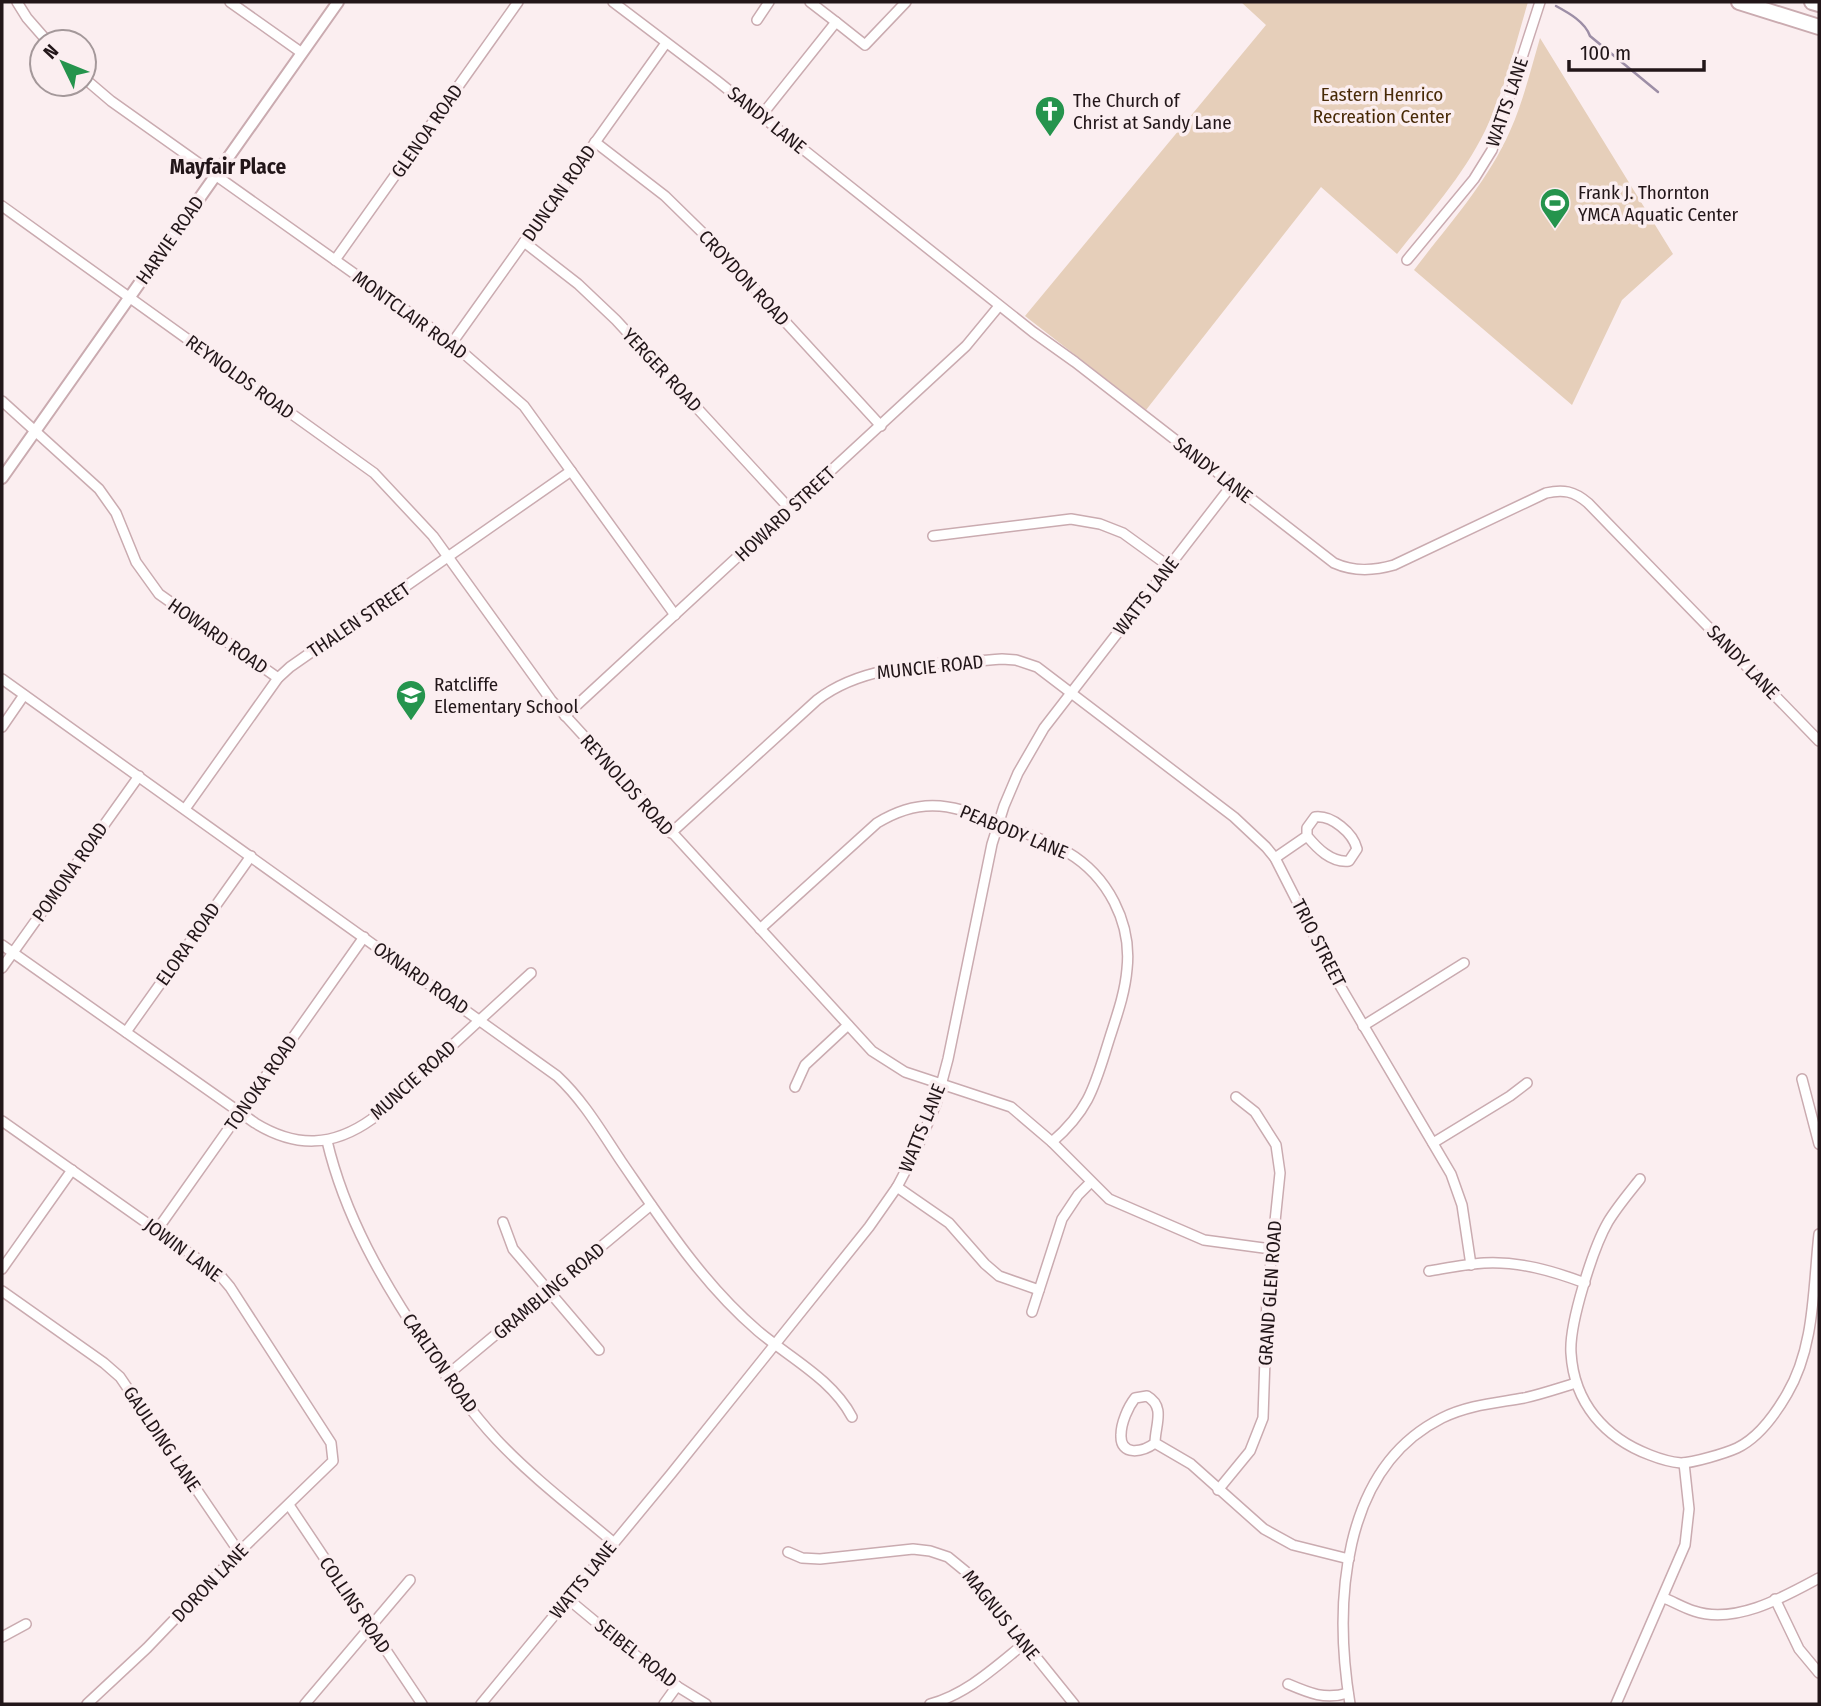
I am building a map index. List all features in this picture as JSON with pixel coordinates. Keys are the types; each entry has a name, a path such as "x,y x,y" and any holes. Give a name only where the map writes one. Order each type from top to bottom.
{"main road":[{"path":"1739,2 1819,27"},
{"path":"1812,2 1819,4"}],"street":[{"path":"17,2 36,28"},
{"path":"230,2 302,53"},
{"name":"HARVIE ROAD","path":"2,478 338,2"},
{"name":"GLENOA ROAD","path":"335,260 518,2"},
{"name":"SANDY LANE","path":"613,2 999,306 1322,555 1342,566 1358,570 1384,568 1407,560 1546,493 1557,490 1575,493 1588,503 1819,741"},
{"path":"757,20 769,2"},
{"path":"810,2 865,45 906,2"},
{"name":"WATTS LANE","path":"1408,260 1474,179 1492,150 1540,2"},
{"path":"761,116 836,22"},
{"name":"DUNCAN ROAD","path":"452,343 666,43"},
{"name":"MONTCLAIR ROAD","path":"98,90 452,343 524,406 675,615"},
{"name":"CROYDON ROAD","path":"595,142 665,196 713,243 881,426"},
{"name":"REYNOLDS ROAD","path":"2,206 374,473 433,536 551,700 872,1051 905,1072 1011,1107 1052,1142 1109,1199 1204,1240 1271,1249"},
{"name":"YERGER ROAD","path":"524,242 578,284 616,320 790,509"},
{"name":"HOWARD STREET","path":"565,716 966,346 999,306"},
{"name":"HOWARD ROAD","path":"2,401 108,500 136,562 159,594 278,678"},
{"name":"THALEN STREET","path":"185,809 278,678 289,667 571,471"},
{"name":"WATTS LANE","path":"481,1704 775,1344 897,1188 926,1129 941,1084 998,823 1026,758 1071,692 1232,485"},
{"path":"933,536 1071,519 1100,523 1123,533 1170,567"},
{"name":"MUNCIE ROAD","path":"671,833 817,700 856,677 879,671 1002,659 1016,660 1037,667 1071,692"},
{"name":"OXNARD ROAD","path":"2,679 542,1063 573,1092 706,1280 727,1303 832,1389 852,1417"},
{"name":"TRIO STREET","path":"1071,692 1234,817 1266,846 1275,858 1339,984 1457,1188 1471,1265"},
{"path":"2,727 24,695"},
{"name":"POMONA ROAD","path":"2,968 139,776"},
{"name":"PEABODY LANE","path":"760,929 865,833 889,816 917,806 961,808 1066,851 1080,860 1095,874 1111,896 1126,933 1127,969 1124,992 1096,1085 1080,1114 1052,1142"},
{"path":"1275,858 1307,836 1311,822 1315,817 1323,816 1342,827 1355,840 1357,849 1349,861 1343,862 1326,855 1307,836"},
{"name":"ELORA ROAD","path":"126,1032 251,856"},
{"name":"TONOKA ROAD","path":"157,1230 364,937"},
{"path":"2,945 240,1113"},
{"path":"1363,1026 1464,963"},
{"name":"MUNCIE ROAD","path":"240,1113 271,1133 306,1141 327,1141 357,1129 372,1119 531,973"},
{"path":"795,1087 805,1065 848,1025"},
{"path":"1802,1079 1819,1144"},
{"path":"1433,1143 1527,1083"},
{"name":"GRAND GLEN ROAD","path":"1218,1490 1250,1451 1263,1418 1271,1249 1280,1173 1276,1145 1255,1112 1236,1097"},
{"name":"JOWIN LANE","path":"2,1121 219,1274 331,1443 333,1461"},
{"name":"CARLTON ROAD","path":"327,1141 338,1184 369,1254 446,1376 513,1455 613,1542"},
{"path":"2,1269 72,1170"},
{"path":"1640,1179 1607,1224 1599,1241 1570,1341 1576,1383 1597,1421 1620,1441 1658,1458 1684,1463 1738,1448 1775,1414 1798,1370 1808,1341 1815,1303 1819,1234"},
{"path":"1032,1312 1062,1219 1078,1195 1091,1182"},
{"path":"897,1188 948,1223 999,1276 1039,1290"},
{"name":"GRAMBLING ROAD","path":"446,1376 651,1205"},
{"path":"503,1223 513,1249 599,1350"},
{"path":"1429,1270 1515,1264 1539,1268 1586,1283"},
{"name":"GAULDING LANE","path":"2,1291 120,1377 239,1552"},
{"path":"1350,1704 1342,1628 1349,1559 1356,1531 1376,1481 1396,1452 1411,1438 1442,1418 1462,1410 1542,1394 1576,1383"},
{"path":"1147,1396 1155,1400 1159,1409 1155,1443 1145,1451 1132,1451 1124,1446 1120,1437 1130,1404 1135,1398 1147,1396"},
{"path":"1155,1443 1191,1464 1251,1520 1279,1538 1308,1550 1349,1559"},
{"name":"DORON LANE","path":"87,1704 147,1648 239,1552 333,1461"},
{"path":"1616,1704 1685,1545 1689,1509 1684,1463"},
{"name":"COLLINS ROAD","path":"289,1505 422,1704"},
{"name":"MAGNUS LANE","path":"788,1552 810,1559 913,1549 939,1553 954,1561 970,1575 1074,1704"},
{"path":"1664,1598 1695,1612 1717,1615 1742,1612 1819,1578"},
{"path":"305,1704 410,1580"},
{"name":"SEIBEL ROAD","path":"568,1599 662,1677 706,1704"},
{"path":"1775,1599 1799,1649 1819,1673"},
{"path":"2,1637 26,1623"},
{"path":"930,1704 969,1687 1025,1643"},
{"path":"1288,1684 1314,1695 1337,1696 1348,1693"},
{"path":"664,1704 677,1686"}],"green space":[{"name":"Eastern Henrico Recreation Center","path":"1241,2 1528,2 1504,84 1485,131 1456,179 1397,254 1321,187 1146,410 1025,316 1266,25"},
{"name":"Eastern Henrico Recreation Center","path":"1540,38 1673,254 1622,300 1572,405 1414,270 1466,203 1501,150 1519,109"}],"waterway":[{"path":"1556,6 1576,18 1590,36 1658,92"}],"place":[{"name":"The Church of Christ at Sandy Lane","path":"1050,138"},
{"name":"Frank J. Thornton YMCA Aquatic Center","path":"1555,230"},
{"name":"Ratcliffe Elementary School","path":"411,722"}],"district":[{"name":"Mayfair Place","path":"228,167"}]}
